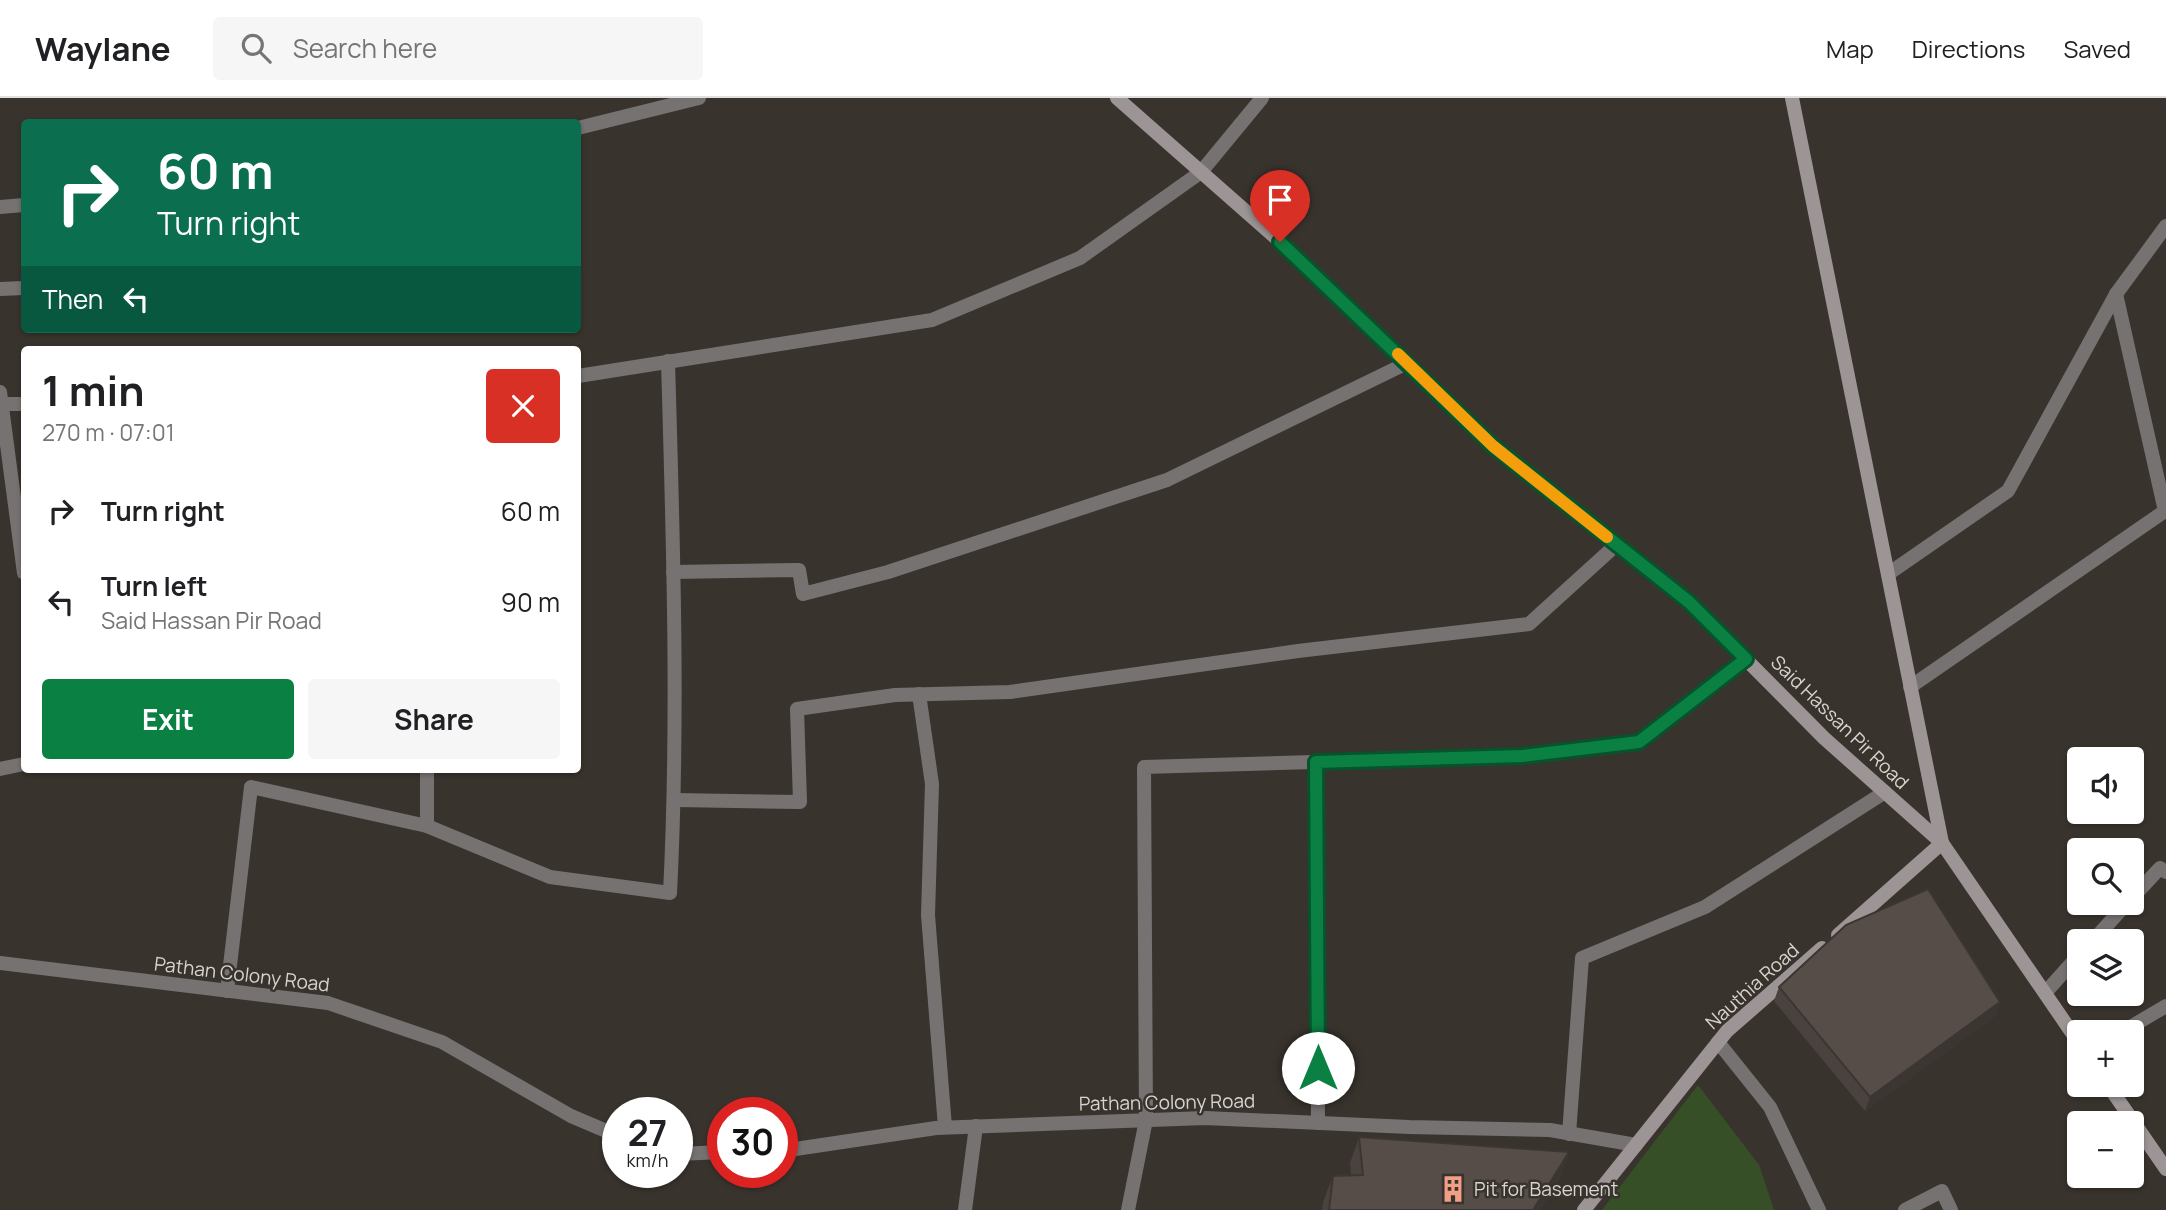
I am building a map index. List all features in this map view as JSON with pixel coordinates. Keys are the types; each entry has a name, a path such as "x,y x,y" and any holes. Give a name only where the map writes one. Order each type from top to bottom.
{"street":[{"path":"581,127 699,98"},
{"name":"Said Hassan Pir Road","path":"1117,98 1300,259 1493,446 1689,602 1824,738 1942,844"},
{"path":"581,376 932,320 1080,258 1201,172 1262,98"},
{"path":"1792,98 1942,844 2067,1025"},
{"path":"0,207 21,205"},
{"path":"1888,574 2008,491 2116,294 2166,226"},
{"path":"0,289 21,288"},
{"path":"1910,687 2165,511 2116,294"},
{"path":"227,991 251,787 427,827 550,877 670,892 674,800 673,572 668,361"},
{"path":"673,572 799,570 803,594 888,572 1167,481 1407,363"},
{"path":"21,404 0,400 21,551"},
{"path":"674,800 800,802 797,709 895,695 1010,692 1298,651 1529,624 1616,545"},
{"path":"1128,1210 1146,1120 1144,767 1522,756 1639,742 1746,659"},
{"path":"919,695 932,784 929,915 945,1127"},
{"path":"1316,762 1318,1123"},
{"path":"0,769 21,765"},
{"path":"427,773 427,827"},
{"path":"1569,1134 1582,958 1705,906 1885,792"},
{"name":"Nauthia Road","path":"1584,1210 1727,1031 1942,844"},
{"path":"2144,885 2160,868 2166,872"},
{"path":"2104,929 2116,915"},
{"name":"Pathan Colony Road","path":"0,963 328,1003 442,1042 571,1115 602,1129"},
{"path":"2045,993 2067,968"},
{"path":"2142,1020 2166,1006"},
{"path":"1718,1042 1770,1107 1819,1210"},
{"path":"2116,1097 2166,1169"},
{"name":"Pathan Colony Road","path":"798,1149 945,1127 1205,1118 1550,1130 1636,1144"},
{"path":"965,1210 976,1126"},
{"path":"1905,1210 1942,1191 1951,1210"}],"green space":[{"path":"1698,1085 1759,1165 1774,1210 1602,1210"}],"building":[{"path":"1928,889 2000,1002 1870,1097 1779,987 1846,925"},
{"path":"1359,1137 1569,1152 1533,1210 1329,1210 1333,1176 1363,1175"}],"slow traffic":[{"path":"1398,354 1493,446 1607,537"}],"place":[{"name":"Pit for Basement","path":"1453,1189"}],"route":[{"path":"1280,242 1493,446 1689,602 1746,659 1639,742 1522,756 1316,762 1318,1068"}]}
